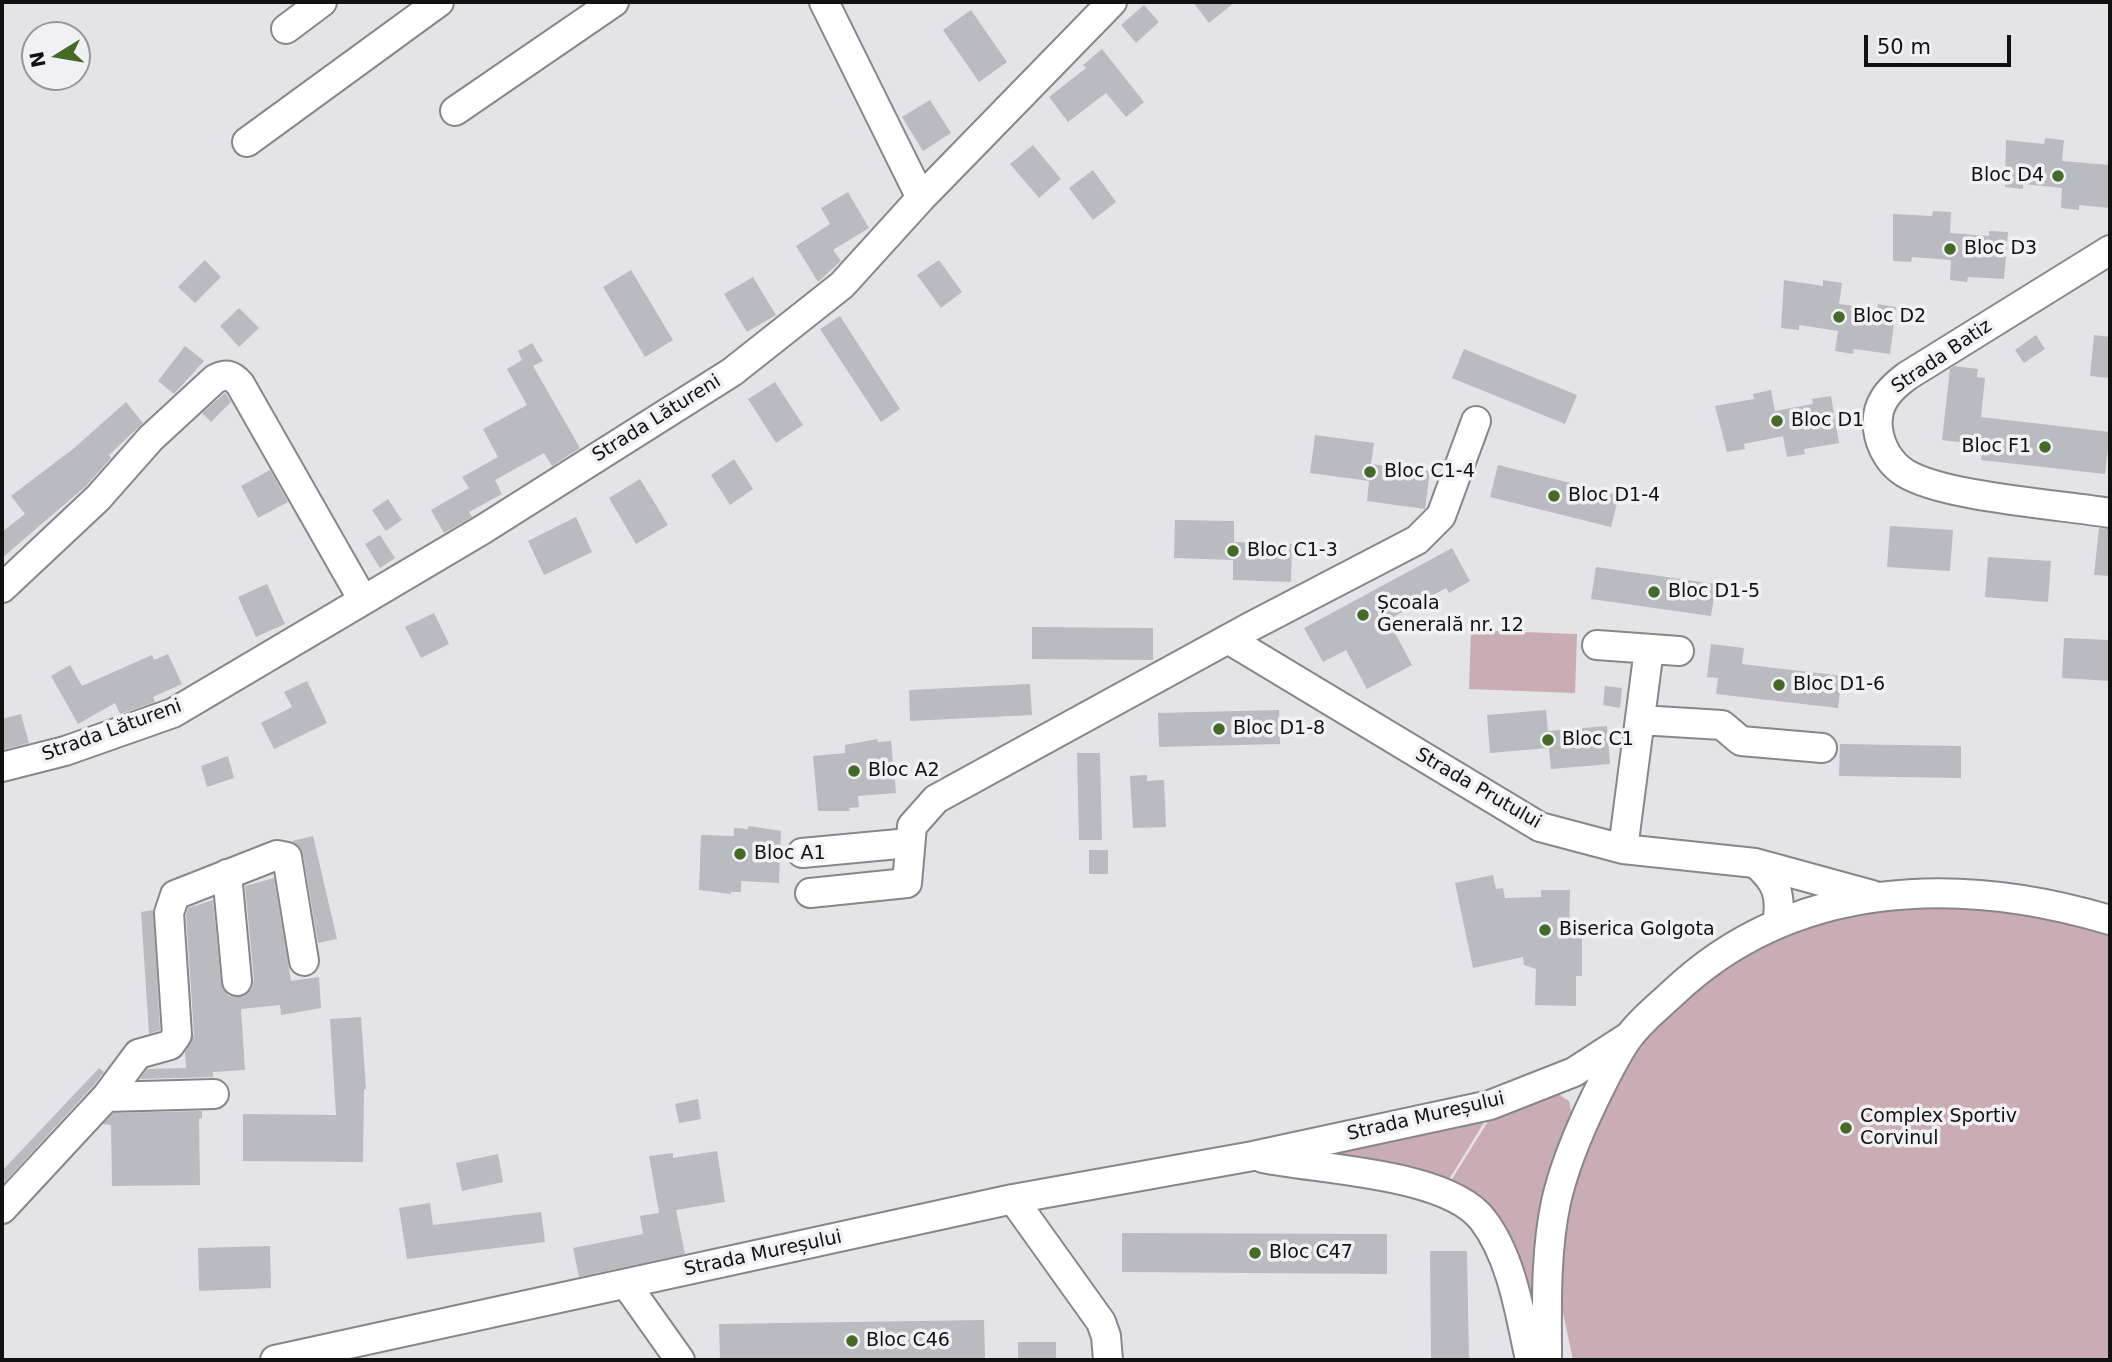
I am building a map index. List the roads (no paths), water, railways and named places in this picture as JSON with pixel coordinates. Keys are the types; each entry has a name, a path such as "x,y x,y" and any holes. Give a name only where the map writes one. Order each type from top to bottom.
{"street":[{"path":"286,29 322,2"},
{"path":"247,142 439,2"},
{"path":"455,111 614,2"},
{"path":"824,2 921,198"},
{"name":"Strada Lătureni","path":"2,767 65,751 173,713 363,600 732,372 842,285 921,198 1112,2"},
{"name":"Strada Batiz","path":"2110,250 1907,376 1884,397 1877,422 1879,437 1894,464 1922,481 1958,490 2110,513"},
{"path":"2,589 98,498 151,438 215,379 223,375 233,376 240,384 363,600"},
{"path":"810,893 907,883 912,826 936,799 1228,639 1402,550 1430,530 1441,516 1476,421"},
{"name":"Strada Prutului","path":"1228,639 1525,820 1555,833 1623,849 1755,863 1879,897"},
{"path":"1597,645 1679,651"},
{"path":"1623,849 1649,649"},
{"path":"1640,720 1722,725 1741,741 1822,748"},
{"path":"802,853 909,843"},
{"path":"2,1209 106,1097 138,1054 170,1045 177,1035 169,913 175,895 276,855 287,858 304,961"},
{"path":"1755,863 1776,883 1780,911 1777,924"},
{"path":"227,874 237,981"},
{"path":"1547,1360 1549,1246 1556,1199 1581,1128 1628,1037 1704,966 1727,949 1777,924 1837,905 1879,897 1987,894 2044,902 2110,920"},
{"name":"Strada Mureșului","path":"275,1360 1013,1199 1253,1156 1500,1101 1574,1072 1628,1037"},
{"path":"106,1097 214,1094"},
{"name":"Strada Mureșului","path":"1253,1156 1418,1182 1445,1191 1467,1203 1485,1222 1499,1249 1518,1306 1530,1360"},
{"path":"1013,1199 1101,1322 1106,1336 1108,1360"},
{"path":"626,1284 680,1360"}],"place":[{"name":"Bloc D4","path":"2058,176"},
{"name":"Bloc D3","path":"1950,249"},
{"name":"Bloc D2","path":"1839,317"},
{"name":"Bloc D1","path":"1777,421"},
{"name":"Bloc F1","path":"2045,447"},
{"name":"Bloc C1-4","path":"1370,472"},
{"name":"Bloc D1-4","path":"1554,496"},
{"name":"Bloc C1-3","path":"1233,551"},
{"name":"Bloc D1-5","path":"1654,592"},
{"name":"Școala Generală nr. 12","path":"1363,615"},
{"name":"Bloc D1-6","path":"1779,685"},
{"name":"Bloc D1-8","path":"1219,729"},
{"name":"Bloc C1","path":"1548,740"},
{"name":"Bloc A2","path":"854,771"},
{"name":"Bloc A1","path":"740,854"},
{"name":"Biserica Golgota","path":"1545,930"},
{"name":"Complex Sportiv Corvinul","path":"1846,1128"},
{"name":"Bloc C47","path":"1255,1253"},
{"name":"Bloc C46","path":"852,1341"}]}
